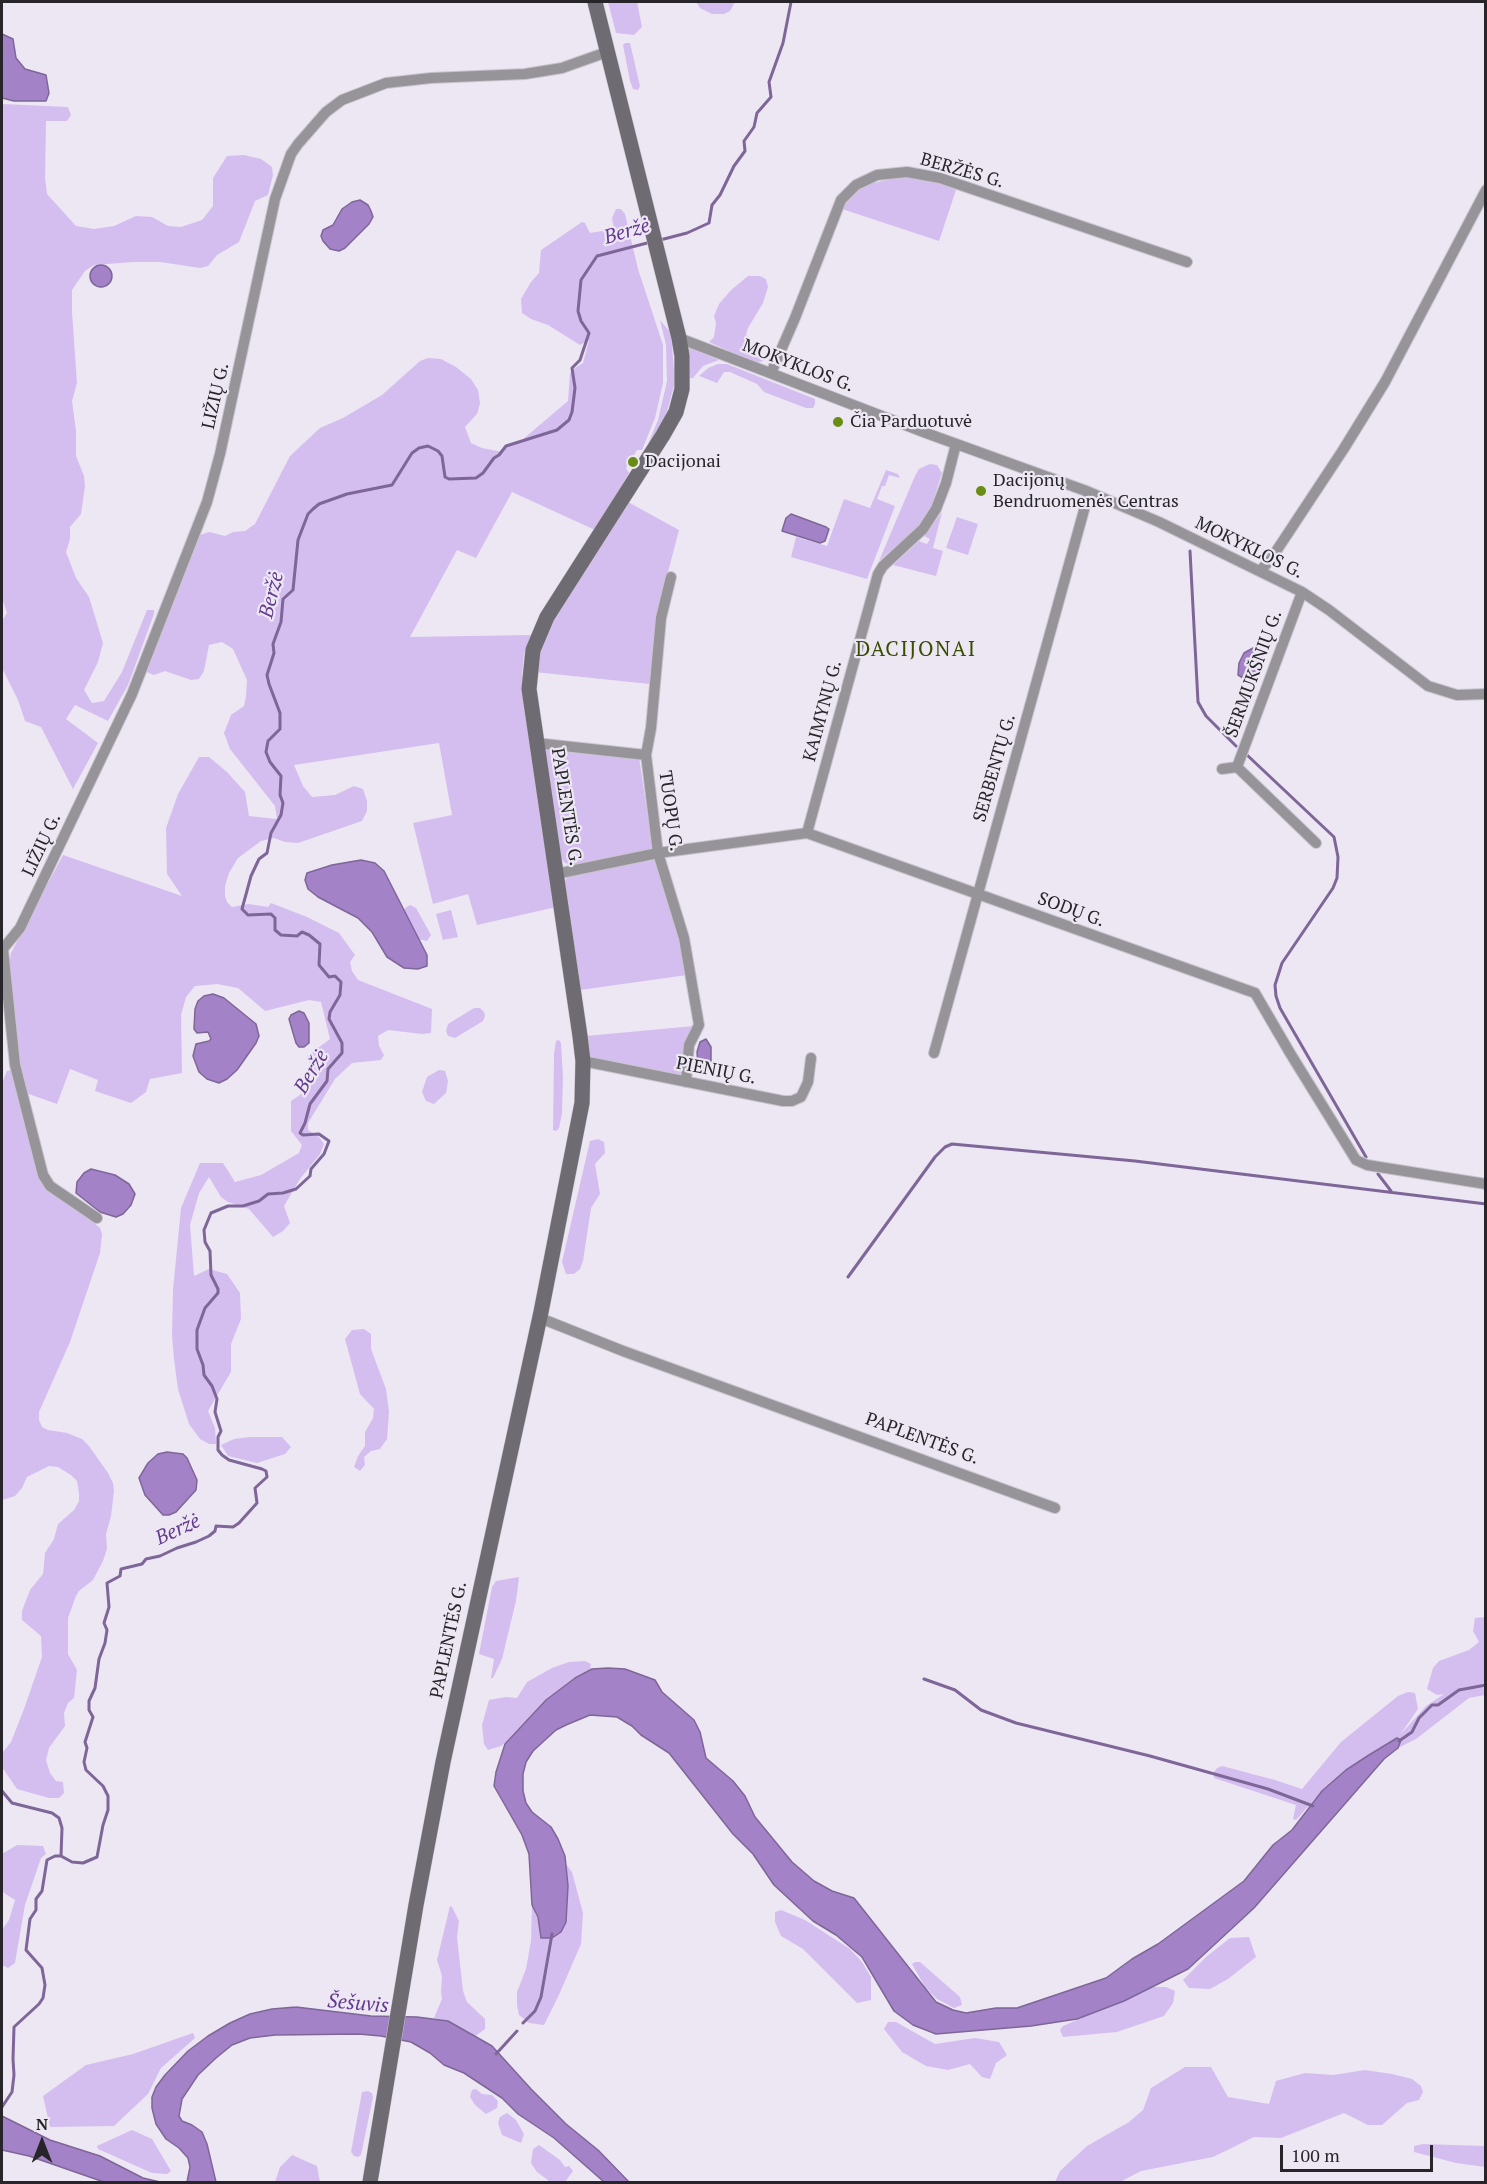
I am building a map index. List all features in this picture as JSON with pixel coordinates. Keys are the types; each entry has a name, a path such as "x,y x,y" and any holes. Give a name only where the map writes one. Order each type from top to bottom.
{"main road":[{"name":"PAPLENTĖS G.","path":"370,2182 443,1762 540,1318 582,1103 583,1061 529,689 533,650 547,617 676,412 682,388 682,356 679,338 595,2"}],"street":[{"name":"LIŽIŲ G.","path":"2,950 20,928 132,694 207,502 220,454 275,199 291,154 326,112 342,100 386,83 431,78 525,74 562,68 607,52"},
{"name":"BERŽĖS G.","path":"771,374 841,200 856,185 877,175 907,172 940,178 1187,262"},
{"path":"1260,571 1271,559 1385,382 1485,190"},
{"name":"MOKYKLOS G.","path":"679,338 956,444 1089,492 1159,522 1302,592 1428,686 1457,695 1485,694"},
{"name":"KAIMYNŲ G.","path":"807,833 878,574 883,566 923,529 936,509 946,483 956,444"},
{"name":"SERBENTŲ G.","path":"934,1053 1089,492"},
{"name":"TUOPŲ G.","path":"671,577 661,618 651,728 646,755 658,853 684,938 699,1025 689,1045 686,1082"},
{"name":"ŠERMUKŠNIŲ G.","path":"1237,766 1302,592"},
{"path":"536,743 646,755"},
{"name":"ŠERMUKŠNIŲ G.","path":"1222,769 1237,766"},
{"name":"ŠERMUKŠNIŲ G.","path":"1237,766 1316,843"},
{"name":"SODŲ G.","path":"556,874 658,853 807,833 1255,993 1356,1160 1367,1165 1485,1184"},
{"path":"2,950 13,1056 44,1175 50,1186 97,1218"},
{"name":"PIENIŲ G.","path":"583,1061 792,1101 801,1097 808,1082 810,1058"},
{"name":"PAPLENTĖS G.","path":"540,1318 1055,1508"}],"shaded area":[{"path":"608,2 637,2 642,27 634,35 616,33"},
{"path":"696,2 735,2 730,11 724,14 712,14 700,8"},
{"path":"2,34 13,39 16,58 25,69 46,75 49,93 46,101 14,101 2,98"},
{"path":"630,43 640,86 638,90 633,89 630,81 623,45"},
{"path":"2,104 68,107 71,115 67,121 46,121 45,178 47,194 76,226 94,229 114,226 136,216 152,217 168,226 181,227 202,220 213,206 213,178 227,156 244,155 261,159 272,167 273,175 268,195 255,201 239,242 217,255 208,266 200,268 160,262 94,265 85,271 72,290 77,383 72,401 76,431 76,456 84,476 85,486 81,514 70,527 70,539 66,552 76,578 89,597 103,643 98,662 84,690 92,703 104,701 122,672 147,610 154,610 128,685 108,721 75,705 66,719 98,743 73,789 41,727 25,721 18,700 2,668 2,621 7,613 2,598"},
{"path":"911,177 931,180 956,190 939,241 842,209 855,191 869,184"},
{"path":"360,200 368,205 371,211 373,217 369,224 345,248 339,251 330,249 321,236 323,230 333,225 342,209"},
{"path":"616,209 621,209 625,214 638,269 663,345 663,383 655,418 642,450 637,450 626,468 629,473 595,530 512,492 476,558 457,550 410,637 531,635 524,654 523,699 556,907 477,925 468,894 433,904 413,823 452,815 439,743 294,765 303,786 312,797 335,795 354,786 363,789 367,811 362,821 298,843 274,838 261,841 238,858 229,873 225,886 227,902 232,907 249,904 268,907 271,903 339,933 355,955 350,962 352,971 358,980 432,1009 431,1033 388,1030 378,1036 379,1046 384,1055 381,1060 352,1063 335,1079 308,1123 308,1130 319,1137 324,1144 320,1154 300,1179 284,1206 290,1223 283,1231 273,1237 249,1209 228,1202 221,1197 209,1177 199,1193 190,1225 194,1276 209,1269 227,1274 240,1293 241,1319 231,1344 231,1372 208,1411 215,1428 216,1444 209,1444 200,1439 189,1424 178,1389 174,1359 173,1290 181,1208 200,1163 223,1163 235,1182 261,1175 299,1153 302,1145 291,1131 291,1101 310,1088 313,1072 307,1056 330,1039 321,1002 309,1000 265,1011 238,988 217,984 195,986 186,997 181,1015 182,1073 150,1079 146,1092 131,1103 95,1091 98,1080 70,1069 57,1104 26,1093 16,1055 9,966 11,953 63,855 182,896 167,874 166,828 178,794 199,757 209,757 245,792 249,816 277,819 275,806 230,749 224,733 231,715 244,706 246,696 247,680 233,649 222,642 209,645 204,671 199,679 191,680 165,671 154,675 144,671 194,537 209,532 225,536 233,532 245,531 255,524 290,456 320,428 343,418 382,395 420,361 428,358 441,359 456,367 471,379 478,390 480,403 477,414 465,427 471,443 482,448 503,452 506,446 522,440 568,401 570,374 583,363 589,340 580,345 548,325 531,319 522,313 521,299 539,273 541,250 582,222 585,223 590,233 614,229 612,218"},
{"path":"101,265 109,268 112,276 109,284 101,287 93,284 90,276 93,268"},
{"path":"748,276 760,276 766,279 768,287 763,303 746,335 747,345 762,356 763,361 760,362 753,362 709,342 714,337 716,323 714,316 719,304"},
{"path":"660,320 671,333 675,382 666,415 645,451 658,420 667,381 666,345"},
{"path":"687,346 719,360 703,366 693,378 690,378"},
{"path":"718,364 727,364 815,399 815,404 813,408 806,408 764,392 757,384 730,372 724,372 717,383 699,376 708,368"},
{"path":"930,464 937,465 942,473 931,507 919,526 879,561 915,476 919,469"},
{"path":"886,470 898,474 900,478 889,475 877,499 895,506 867,579 791,557 796,537 827,546 844,499 870,508"},
{"path":"628,502 679,530 662,595 650,684 534,672 545,631"},
{"path":"942,512 933,548 943,551 936,576 893,565 919,541 927,544 930,539 924,536"},
{"path":"791,514 829,529 825,541 820,543 782,531 786,518"},
{"path":"957,517 978,524 968,555 946,548"},
{"path":"1253,648 1259,651 1263,663 1255,679 1243,678 1238,675 1239,663 1244,653"},
{"path":"540,740 638,751 653,850 570,866 564,862 560,856"},
{"path":"655,859 673,916 687,975 580,990 563,884 565,880 568,877"},
{"path":"361,860 375,863 384,871 427,955 427,966 418,969 404,968 387,957 372,932 358,918 318,897 308,889 305,880 307,873 332,865"},
{"path":"410,905 416,908 431,935 427,941 418,939 404,912 405,908"},
{"path":"451,910 458,937 443,940 436,914"},
{"path":"213,994 224,998 256,1024 259,1036 237,1070 219,1083 207,1079 199,1072 193,1056 196,1044 211,1039 208,1032 197,1033 194,1029 195,1009 198,1001 204,996"},
{"path":"474,1008 480,1008 484,1012 483,1021 455,1038 448,1036 446,1031 448,1024"},
{"path":"299,1011 304,1013 309,1023 309,1043 304,1047 299,1047 296,1043 289,1019 291,1015"},
{"path":"694,1026 683,1078 589,1059 586,1036"},
{"path":"706,1039 711,1047 711,1061 710,1069 702,1073 698,1067 697,1052 700,1042"},
{"path":"559,1040 563,1078 562,1113 559,1128 556,1131 553,1130 554,1054 556,1041"},
{"path":"11,1070 43,1184 91,1220 100,1228 102,1234 100,1253 70,1342 39,1412 42,1427 82,1439 89,1446 108,1473 114,1491 106,1534 107,1549 103,1561 93,1580 79,1591 68,1618 68,1654 77,1670 74,1698 68,1703 64,1713 65,1726 49,1748 46,1760 50,1773 56,1781 63,1782 64,1793 59,1798 49,1798 17,1789 2,1767 3,1752 11,1742 42,1657 41,1636 22,1620 22,1611 30,1590 43,1574 45,1553 54,1539 58,1524 74,1510 79,1501 77,1481 58,1467 49,1466 27,1477 15,1496 2,1500 2,1083 7,1071"},
{"path":"439,1070 445,1071 448,1081 446,1093 434,1104 426,1101 422,1092 427,1077"},
{"path":"598,1139 604,1142 605,1153 595,1164 600,1194 591,1208 580,1269 574,1274 566,1274 562,1262 590,1141"},
{"path":"91,1169 115,1175 129,1184 135,1194 131,1205 123,1214 116,1217 100,1212 76,1193 77,1182 84,1173"},
{"path":"364,1329 371,1334 371,1349 386,1389 389,1412 387,1439 380,1449 371,1451 364,1457 365,1465 360,1471 354,1467 365,1446 365,1432 373,1418 374,1409 360,1394 345,1339 352,1330"},
{"path":"282,1437 291,1447 285,1454 257,1463 228,1456 221,1445 234,1439"},
{"path":"167,1452 183,1454 197,1480 196,1490 176,1512 163,1515 145,1495 139,1478 148,1463 158,1454"},
{"path":"519,1577 516,1601 502,1659 491,1678 494,1659 479,1654 492,1587 496,1581"},
{"path":"1485,1617 1486,1680 1483,1685 1485,1695 1469,1698 1416,1739 1398,1748 1401,1740 1397,1738 1346,1770 1322,1791 1296,1820 1293,1819 1296,1805 1214,1778 1214,1772 1222,1766 1302,1789 1341,1742 1398,1696 1408,1692 1415,1693 1418,1709 1400,1735 1426,1706 1444,1694 1437,1695 1427,1689 1433,1668 1439,1661 1469,1650 1479,1642 1473,1631 1475,1618"},
{"path":"585,1661 591,1664 590,1669 575,1677 545,1700 501,1746 488,1750 484,1744 482,1725 489,1700 517,1698 527,1682 552,1668 569,1662"},
{"path":"592,1669 625,1669 655,1680 662,1692 694,1720 700,1732 706,1758 733,1781 745,1796 755,1817 792,1862 814,1881 832,1891 854,1898 936,2002 966,2013 996,2008 1017,2008 1106,1978 1158,1944 1244,1881 1273,1845 1292,1830 1322,1791 1346,1770 1397,1738 1401,1740 1398,1748 1384,1759 1254,1908 1188,1969 1124,2001 1077,2019 1031,2026 936,2034 913,2025 894,2011 862,1957 836,1935 813,1921 774,1885 753,1854 733,1834 669,1753 617,1717 590,1715 566,1725 556,1730 533,1751 526,1762 523,1791 526,1803 532,1812 551,1827 558,1839 565,1856 568,1886 566,1922 561,1932 552,1938 541,1938 538,1917 532,1905 529,1854 522,1835 494,1786 496,1772 505,1744 546,1700 575,1678"},
{"path":"17,1845 43,1846 46,1854 41,1858 25,1905 15,1963 8,1968 2,1965 2,1930 9,1920 15,1900 4,1893 2,1888 2,1854"},
{"path":"566,1864 572,1872 583,1913 581,1944 544,2025 529,2023 519,2015 517,1992 526,1969 531,1941 532,1905 547,1939 561,1932 568,1886"},
{"path":"450,1906 459,1921 457,1937 463,1991 467,2002 485,2019 485,2029 474,2037 448,2021 434,2018 442,1999 442,1976 437,1960"},
{"path":"781,1910 805,1920 850,1949 862,1962 871,1977 871,2000 857,2003 803,1949 781,1936 775,1922 775,1912"},
{"path":"1249,1937 1256,1957 1228,1979 1210,1989 1189,1988 1183,1980 1206,1957 1230,1938"},
{"path":"920,1962 960,1997 962,2005 954,2008 937,1999 925,1987 912,1964"},
{"path":"1153,1987 1166,1987 1175,1991 1173,2003 1164,2016 1117,2032 1063,2037 1060,2030 1063,2026"},
{"path":"296,2007 371,2016 417,2017 448,2021 492,2046 566,2124 598,2150 629,2182 604,2182 554,2138 518,2114 502,2098 464,2073 444,2065 430,2053 411,2042 359,2034 275,2035 250,2038 232,2045 216,2058 198,2075 182,2099 179,2116 182,2121 202,2132 216,2182 187,2182 190,2167 188,2158 166,2139 156,2124 152,2097 156,2087 188,2051 230,2023 250,2014"},
{"path":"888,2022 896,2022 935,2044 975,2038 999,2042 1007,2055 996,2063 990,2079 982,2077 970,2064 948,2070 926,2066 902,2052 884,2029"},
{"path":"193,2033 195,2038 161,2068 148,2094 114,2126 50,2127 43,2096 86,2065 133,2054"},
{"path":"1185,2067 1211,2067 1228,2097 1269,2104 1276,2081 1305,2073 1333,2075 1365,2070 1392,2074 1412,2079 1421,2086 1423,2092 1419,2100 1407,2103 1382,2125 1368,2125 1344,2113 1281,2138 1254,2137 1213,2157 1141,2171 1120,2182 1055,2182 1060,2171 1087,2146 1129,2122 1143,2110 1151,2088"},
{"path":"476,2089 482,2094 492,2095 498,2101 497,2108 486,2114 475,2105 470,2097 472,2090"},
{"path":"368,2091 373,2097 361,2155 358,2157 351,2152 362,2092"},
{"path":"507,2113 516,2120 524,2134 521,2143 502,2135 498,2123 500,2117"},
{"path":"2,2116 50,2140 100,2156 143,2178 160,2182 104,2182 29,2156 2,2150"},
{"path":"132,2130 152,2139 171,2171 167,2174 152,2173 98,2149 97,2146"},
{"path":"1423,2144 1485,2146 1485,2167 1456,2163 1414,2152 1414,2146"},
{"path":"539,2145 573,2171 565,2182 549,2181 537,2172 531,2163 533,2149"},
{"path":"292,2155 317,2166 320,2182 275,2182 280,2167"}],"waterway":[{"name":"Beržė","path":"660,240 687,233 709,223 712,205 745,151 744,141 754,127 757,113 771,97 769,82 783,43 791,2"},
{"name":"Beržė","path":"2,2107 12,2092 14,2027 43,1998 45,1985 42,1968 26,1950 30,1919 36,1910 36,1899 42,1891 47,1860 61,1856 72,1862 83,1863 97,1857 108,1810 108,1796 103,1786 86,1770 84,1762 87,1748 85,1742 93,1717 89,1710 89,1701 95,1688 99,1659 107,1630 104,1623 109,1607 107,1583 120,1576 121,1569 142,1564 146,1559 196,1542 209,1536 215,1531 216,1526 233,1527 257,1503 255,1488 267,1477 266,1471 229,1460 218,1450 218,1437 221,1431 215,1412 217,1399 204,1375 197,1349 197,1330 205,1308 218,1293 211,1275 210,1251 205,1242 204,1230 211,1213 228,1206 243,1206 259,1201 268,1194 296,1189 310,1176 311,1169 324,1154 329,1141 319,1134 303,1135 300,1133 310,1104 327,1081 328,1069 342,1053 342,1043 329,1019 330,1012 340,995 341,982 335,976 329,977 319,965 320,944 302,932 297,936 281,935 275,930 275,918 271,914 248,915 242,909 251,876 259,859 267,853 271,833 281,815 283,803 280,795 281,776 270,762 266,752 268,741 280,729 280,713 267,675 274,653 273,644 281,622 283,599 293,590 298,540 308,514 319,504 347,494 392,485 412,453 419,448 428,446 438,451 442,456 445,477 449,479 476,478 506,446 557,430 569,420 575,388 572,368 580,360 589,333 578,311 581,280 597,256 651,242"},
{"path":"1190,551 1198,702 1206,716 1236,746"},
{"path":"1247,755 1334,837 1338,857 1337,878 1333,888 1282,963 1275,985 1276,996 1280,1008 1366,1157"},
{"path":"848,1277 935,1157 945,1147 952,1144 1135,1161 1486,1204"},
{"path":"1378,1174 1391,1191"},
{"path":"924,1679 955,1690 981,1710 1016,1723 1150,1756 1268,1789 1313,1806"},
{"path":"1399,1741 1412,1732 1419,1718 1432,1705 1438,1705 1459,1690 1486,1685"},
{"path":"2,1791 12,1803 52,1813 59,1818 62,1828 61,1856"},
{"path":"523,2023 535,2011 541,1997 552,1934"},
{"path":"496,2054 517,2031"}],"place":[{"name":"Čia Parduotuvė","path":"838,422"},
{"name":"Dacijonai","path":"633,462"},
{"name":"Dacijonų Bendruomenės Centras","path":"981,491"}],"district":[{"name":"DACIJONAI","path":"916,650"}],"water label":[{"name":"Šešuvis","path":"358,2004"}]}
